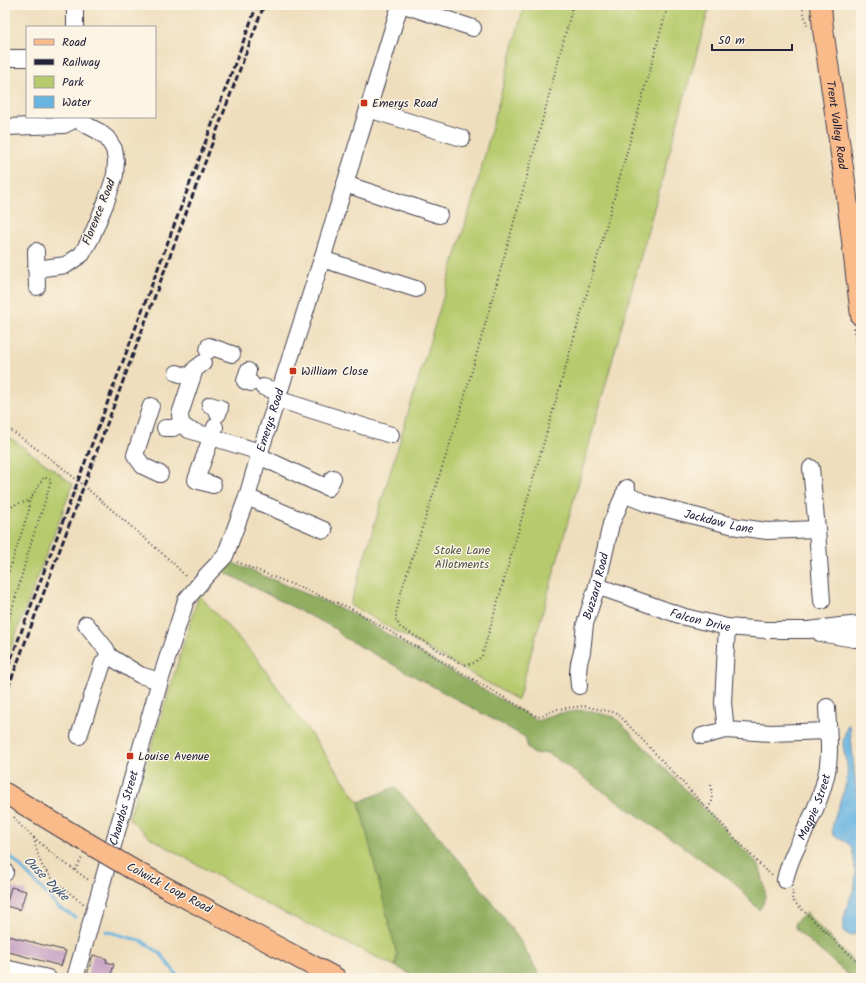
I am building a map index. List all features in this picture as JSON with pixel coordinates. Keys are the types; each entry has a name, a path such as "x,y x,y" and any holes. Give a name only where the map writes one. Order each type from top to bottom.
{"main road":[{"name":"Trent Valley Road","path":"815,5 823,29"},
{"name":"Trent Valley Road","path":"821,5 823,29 845,182 861,316"},
{"name":"Colwick Loop Road","path":"13,804 76,836 137,872 336,978"}],"street":[{"path":"75,5 75,26"},
{"name":"Emerys Road","path":"201,582 225,556 247,497 259,454 322,259 400,5"},
{"path":"404,5 473,28"},
{"path":"11,58 26,58"},
{"path":"368,109 462,138"},
{"name":"Florence Road","path":"5,127 64,125 70,122 72,118"},
{"name":"Florence Road","path":"36,269 66,264 82,254 91,238 106,202 115,175 116,162 114,149 107,138 75,118"},
{"path":"345,184 439,215"},
{"path":"36,251 37,287"},
{"path":"322,259 416,289"},
{"path":"180,424 180,414 195,367 209,346 232,354"},
{"path":"254,380 278,396 391,435"},
{"path":"151,406 154,425 135,455 143,466 160,474"},
{"path":"180,424 189,430 213,421"},
{"path":"213,421 259,454 328,488 333,478"},
{"path":"213,421 196,480 213,485"},
{"path":"154,425 173,428 180,424"},
{"path":"810,468 817,529 822,602"},
{"name":"Jackdaw Lane","path":"626,491 648,504 738,527 768,531 817,529"},
{"name":"Buzzard Road","path":"579,686 578,673 583,647 585,624 597,586 611,524 626,491"},
{"path":"247,497 324,530"},
{"name":"Chandos Street","path":"75,978 160,681 186,600 201,582"},
{"name":"Falcon Drive","path":"597,586 684,617 727,627 766,630 809,630 861,624"},
{"path":"86,624 106,648 109,656 140,675 160,681"},
{"path":"726,730 723,703 727,627"},
{"name":"Falcon Drive","path":"809,630 861,639"},
{"path":"79,736 103,663 109,656"},
{"name":"Magpie Street","path":"785,880 792,858 825,784 829,761 827,707"},
{"path":"702,736 726,730 772,733 828,731"},
{"path":"5,968 48,978"}],"path":[{"path":"573,5 536,144 460,413 402,589 396,613 396,620 400,627 463,665 474,663 482,656 602,241 668,5"},
{"path":"861,420 861,435"},
{"path":"5,426 59,465 172,562 201,582"},
{"path":"5,583 29,510 29,501 44,477 51,480 48,494 5,629"},
{"path":"5,511 16,504 29,501"},
{"path":"5,518 5,530"},
{"path":"225,556 350,608 538,717 558,709 584,706 617,712 766,871 778,878 794,882 792,900 861,965"},
{"path":"708,809 712,801 712,784"},
{"path":"13,804 21,826 55,856 101,888"},
{"path":"34,838 38,856 43,866 53,879 94,912"},
{"path":"75,870 83,855"}],"green space":[{"name":"Stoke Lane Allotments","path":"524,5 710,5 518,700 350,605 475,192"},
{"path":"5,434 73,484 5,663"},
{"path":"233,563 349,612 538,721 555,714 584,710 615,717 759,865 765,888 765,894 759,910 734,882 548,753 533,754 528,748 525,737 343,637 334,628 224,572"},
{"path":"199,595 256,657 359,802 397,955 395,966 268,905 149,837 129,818"},
{"path":"395,787 460,861 498,910 521,942 541,978 418,978 395,966 397,955 359,802"},
{"path":"806,913 861,970 861,978 852,978 796,930 795,922"}],"water":[{"path":"848,725 850,727 861,838 861,927 854,935 850,935 845,932 843,927 855,884 853,854 851,847 833,835 832,831 834,819 847,779 843,744"}],"building":[{"path":"11,887 26,891 20,910 6,906"},
{"path":"5,935 66,951 61,966 5,951"},
{"path":"93,955 107,959 106,962 114,964 110,978 86,978"}],"waterway":[{"name":"Ouse Dyke","path":"5,851 58,907 75,917"},
{"name":"Ouse Dyke","path":"106,931 142,941 161,954 179,978"}],"railway":[{"path":"5,675 257,5"},
{"path":"5,696 264,5"}],"place":[{"name":"Emerys Road","path":"364,103"},
{"name":"William Close","path":"293,371"},
{"name":"Louise Avenue","path":"130,756"}]}
